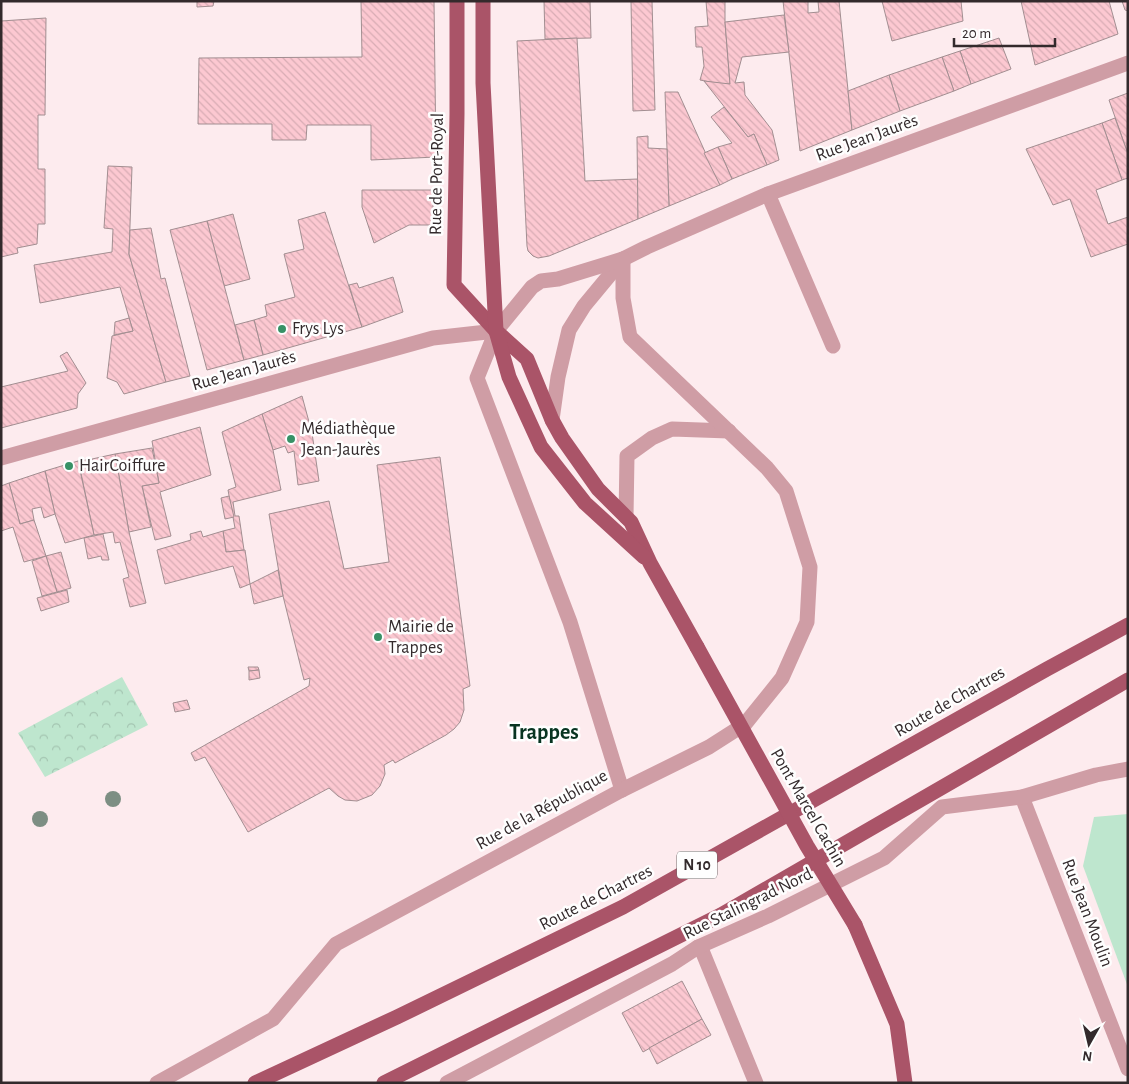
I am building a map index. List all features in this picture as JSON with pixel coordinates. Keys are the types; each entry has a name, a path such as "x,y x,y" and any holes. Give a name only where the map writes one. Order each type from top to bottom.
{"main road":[{"name":"Rue de Port-Royal","path":"457,1 454,285 496,331 527,359 552,420 562,438 598,489 631,522 650,563"},
{"name":"Rue de Port-Royal","path":"483,1 483,83 496,331 509,377 541,447 585,503 650,563"},
{"name":"Pont Marcel Cachin","path":"650,563 807,846 854,925 898,1024 905,1083"},
{"name":"Route de Chartres","path":"255,1083 397,1017 622,907 1047,669 1128,626"},
{"path":"384,1083 721,915 1128,680"}],"street":[{"name":"Rue Jean Jaurès","path":"1,458 432,338 496,331 532,287 541,281 558,279 623,259 768,194 1128,63"},
{"path":"768,194 833,346"},
{"name":"Rue Jean Jaurès","path":"552,420 558,377 569,330 584,306 623,259"},
{"path":"622,790 709,747 745,724 782,678 807,622 810,568 786,491 767,468 630,337 624,298 623,259"},
{"name":"Rue de la République","path":"157,1083 273,1020 336,944 622,790 570,622 477,378 496,331"},
{"path":"626,517 627,456 652,438 672,429 729,431"},
{"name":"Rue Stalingrad Nord","path":"447,1083 672,964 698,947 768,916 884,858 942,807 1022,797 1096,775 1128,769"},
{"name":"Rue Jean Moulin","path":"1022,797 1128,1070"},
{"path":"698,947 703,953 756,1083"}],"green space":[{"path":"122,677 148,725 45,777 18,733"},
{"path":"1128,814 1128,987 1083,866 1094,817"}],"building":[{"path":"197,1 214,1 213,6 197,7"},
{"path":"361,1 434,1 436,157 371,160 371,125 307,125 306,140 272,140 272,124 198,124 199,58 362,57"},
{"path":"544,1 590,1 591,38 545,39"},
{"path":"631,1 652,1 655,110 633,111"},
{"path":"706,1 725,1 730,84 700,80 704,66 702,47 696,47 695,27 708,26"},
{"path":"783,1 808,1 808,13 819,12 818,1 839,1 852,130 800,151"},
{"path":"882,1 961,1 963,21 892,41"},
{"path":"1021,1 1109,1 1118,34 1035,65"},
{"path":"1122,1 1128,1 1128,11 1125,10"},
{"path":"784,15 789,52 742,57 735,83 744,82 745,95 772,130 779,160 767,165 754,134 748,137 704,81 730,84 725,22"},
{"path":"46,18 45,115 38,115 38,169 45,169 45,224 38,224 37,244 17,248 18,253 1,257 1,21"},
{"path":"577,38 585,181 638,179 638,219 549,256 538,258 528,251 527,246 517,41"},
{"path":"999,38 1011,69 971,84 960,51"},
{"path":"960,51 971,84 954,91 942,57"},
{"path":"942,57 954,91 900,111 889,75"},
{"path":"889,75 900,111 852,130 848,91"},
{"path":"665,92 678,92 720,185 669,206"},
{"path":"1128,93 1128,154 1109,100"},
{"path":"724,107 748,137 754,134 767,165 732,179 718,147 732,143 711,117"},
{"path":"1115,118 1128,154 1128,178 1122,180 1102,123"},
{"path":"1102,123 1122,180 1096,190 1108,224 1128,217 1128,244 1091,257 1070,199 1053,205 1026,149"},
{"path":"648,136 648,148 667,149 669,206 638,219 637,137"},
{"path":"718,147 732,179 720,185 704,153"},
{"path":"108,166 132,167 129,254 166,382 124,394 117,382 107,378 112,336 133,331 120,287 40,303 34,265 112,252 113,229 104,228"},
{"path":"362,190 433,190 433,225 409,225 374,243 362,207"},
{"path":"325,212 362,327 263,355 254,320 267,316 265,305 295,297 284,254 304,249 298,220"},
{"path":"233,214 250,279 224,286 207,221"},
{"path":"207,221 244,360 207,370 170,230"},
{"path":"151,228 161,279 165,278 190,376 166,382 129,254 130,230"},
{"path":"393,277 403,312 362,327 349,285 357,283 359,288"},
{"path":"129,318 133,331 114,335 115,322"},
{"path":"254,320 263,355 244,360 235,325"},
{"path":"67,352 86,383 78,394 77,408 1,428 1,387 68,371 60,356"},
{"name":"Médiathèque Jean-Jaurès","path":"302,396 312,433 319,481 298,485 294,451 288,453 285,446 273,450 262,414"},
{"path":"262,414 273,450 281,490 233,502 235,516 239,516 244,550 226,552 223,531 235,528 228,490 236,487 222,432"},
{"path":"200,427 211,475 160,492 171,536 155,540 142,486 159,483 152,441"},
{"path":"152,448 159,483 142,486 151,527 129,532 115,454"},
{"path":"115,454 129,532 146,603 130,607 123,579 129,577 120,542 115,543 113,532 94,535 79,464 92,462 92,459"},
{"name":"Mairie de Trappes","path":"440,457 470,686 463,689 464,710 460,722 446,735 395,763 393,760 384,765 385,774 380,786 372,795 357,801 345,800 329,788 248,832 205,757 195,761 191,753 309,686 310,678 304,680 283,596 269,514 329,501 344,569 389,562 377,465"},
{"path":"92,459 92,462 79,464 78,461"},
{"path":"78,461 94,535 65,543 55,514 45,471"},
{"path":"45,471 55,514 44,518 41,507 32,509 34,520 20,524 9,483"},
{"path":"9,483 20,524 34,520 46,556 24,562 13,527 1,531 1,486"},
{"path":"229,496 234,517 225,519 221,498"},
{"path":"201,531 203,537 223,531 226,552 245,550 250,584 240,588 233,566 165,584 157,550 191,540 190,534"},
{"path":"103,534 109,560 102,560 101,556 88,559 84,538"},
{"path":"61,552 71,588 57,592 46,556"},
{"path":"46,556 57,592 42,596 32,561"},
{"path":"278,570 283,596 254,604 250,584"},
{"path":"67,590 69,602 41,611 37,598"},
{"path":"248,667 258,667 259,670 249,671"},
{"path":"259,670 260,678 249,680 249,671"},
{"path":"187,700 190,709 175,712 173,703"},
{"path":"682,981 702,1019 643,1052 622,1013"},
{"path":"702,1019 711,1035 657,1064 649,1048"}],"place":[{"name":"Frys Lys","path":"282,329"},
{"name":"Médiathèque Jean-Jaurès","path":"291,439"},
{"name":"HairCoiffure","path":"69,466"},
{"name":"Mairie de Trappes","path":"378,637"}],"district":[{"name":"Trappes","path":"544,732"}]}
